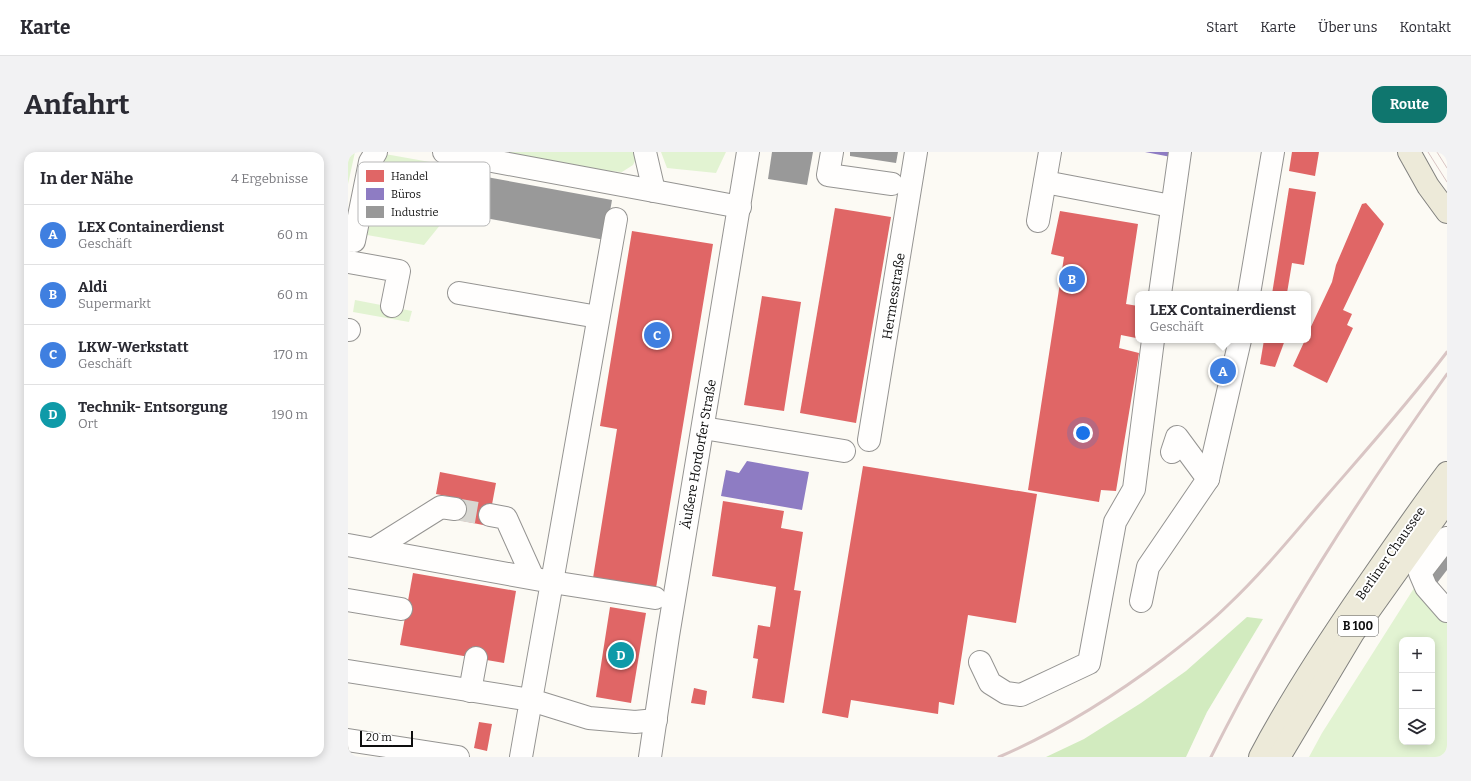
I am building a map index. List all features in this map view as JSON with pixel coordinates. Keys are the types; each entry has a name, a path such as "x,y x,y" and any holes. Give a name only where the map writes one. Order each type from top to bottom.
{"main road":[{"path":"1409,152 1428,186 1447,212"},
{"name":"Berliner Chaussee","path":"1260,757 1301,685 1334,634 1419,510 1447,473"},
{"name":"Berliner Chaussee","path":"1279,757 1353,633 1447,501"}],"street":[{"path":"370,162 376,152"},
{"path":"444,152 740,207"},
{"path":"645,152 654,191"},
{"name":"Äußere Hordorfer Straße","path":"650,757 748,152"},
{"path":"832,152 828,174 892,184"},
{"name":"Hermesstraße","path":"869,440 916,152"},
{"path":"1038,221 1050,152"},
{"path":"1160,291 1171,206 1180,152"},
{"path":"1250,291 1273,152"},
{"path":"1045,182 1171,206"},
{"path":"358,211 351,240 348,264 399,271 392,306"},
{"path":"521,757 531,700 542,580 598,317 616,219"},
{"path":"459,293 598,317"},
{"path":"980,662 990,683 1006,693 1021,695 1089,663 1115,522 1134,489 1154,343"},
{"path":"1141,601 1148,567 1208,479 1239,343"},
{"path":"703,428 844,451"},
{"path":"1172,452 1176,437 1208,479"},
{"path":"374,549 441,507 455,509"},
{"path":"490,515 506,518 542,580"},
{"path":"1447,538 1420,573 1426,587 1447,611"},
{"path":"348,545 542,580 655,598"},
{"path":"348,600 401,609"},
{"path":"470,691 476,658"},
{"path":"348,671 531,700 589,718 635,722 656,720"},
{"path":"348,740 458,757"}],"green space":[{"path":"348,152 355,152 348,184"},
{"path":"475,152 638,152 638,155 633,165 622,172 550,167"},
{"path":"661,152 726,152 716,173 667,168"},
{"path":"385,154 430,162 383,162"},
{"path":"369,226 439,226 424,245 367,235"},
{"path":"355,300 412,311 409,322 353,312"},
{"path":"1416,585 1447,618 1447,757 1309,757 1322,733"},
{"path":"1247,617 1263,619 1207,712 1186,757 1046,757 1084,739 1141,703 1186,671"}],"building: Handel":[{"path":"1292,152 1319,152 1315,176 1289,171"},
{"path":"1289,188 1316,192 1304,265 1292,263 1287,291 1272,291"},
{"path":"1366,203 1384,224 1343,310 1352,314 1347,325 1353,328 1327,383 1293,366 1304,343 1311,343 1311,327 1332,282 1336,265 1362,204"},
{"path":"835,208 891,217 856,423 800,413"},
{"path":"1060,211 1138,224 1126,304 1135,306 1135,338 1121,335 1119,348 1139,353 1116,491 1101,490 1099,502 1028,490 1064,257 1051,254"},
{"path":"632,231 713,244 656,588 593,578 617,429 600,426"},
{"path":"762,296 801,302 784,411 744,405"},
{"path":"1264,343 1284,343 1275,367 1260,364"},
{"path":"863,466 1037,494 1016,623 968,615 954,705 939,702 938,714 851,700 848,718 822,713"},
{"path":"440,472 496,483 488,526 453,519 457,498 436,494"},
{"path":"723,501 784,511 781,528 803,532 794,590 801,591 784,703 752,698 758,659 753,658 758,625 770,627 776,587 712,576"},
{"path":"413,573 516,591 504,663 400,645"},
{"path":"610,607 646,613 631,703 596,697"},
{"path":"694,688 707,691 705,705 691,703"},
{"path":"479,722 492,724 487,751 474,748"}],"building: Büros":[{"path":"1145,152 1172,152 1171,157"},
{"path":"747,461 809,472 802,510 721,496 726,470 739,473"}],"building: Industrie":[{"path":"772,152 813,152 807,185 768,179"},
{"path":"850,152 898,152 896,163 850,156"},
{"path":"490,178 612,200 605,240 490,219"},
{"path":"1447,546 1447,570 1437,583 1426,575"}],"tunnel":[{"path":"455,509 490,515"}],"tram line":[{"path":"1428,152 1447,182"},
{"path":"1437,152 1447,168"}],"railway":[{"path":"999,757 1064,725 1105,700 1165,658 1213,619 1242,592 1280,550 1389,424 1447,352"},
{"path":"1211,757 1264,657 1292,609 1352,513 1447,374"}],"place":[{"name":"Aldi","path":"1072,279"},
{"name":"LKW-Werkstatt","path":"657,335"},
{"name":"LEX Containerdienst","path":"1223,371"},
{"name":"Technik- Entsorgung","path":"621,655"}]}
